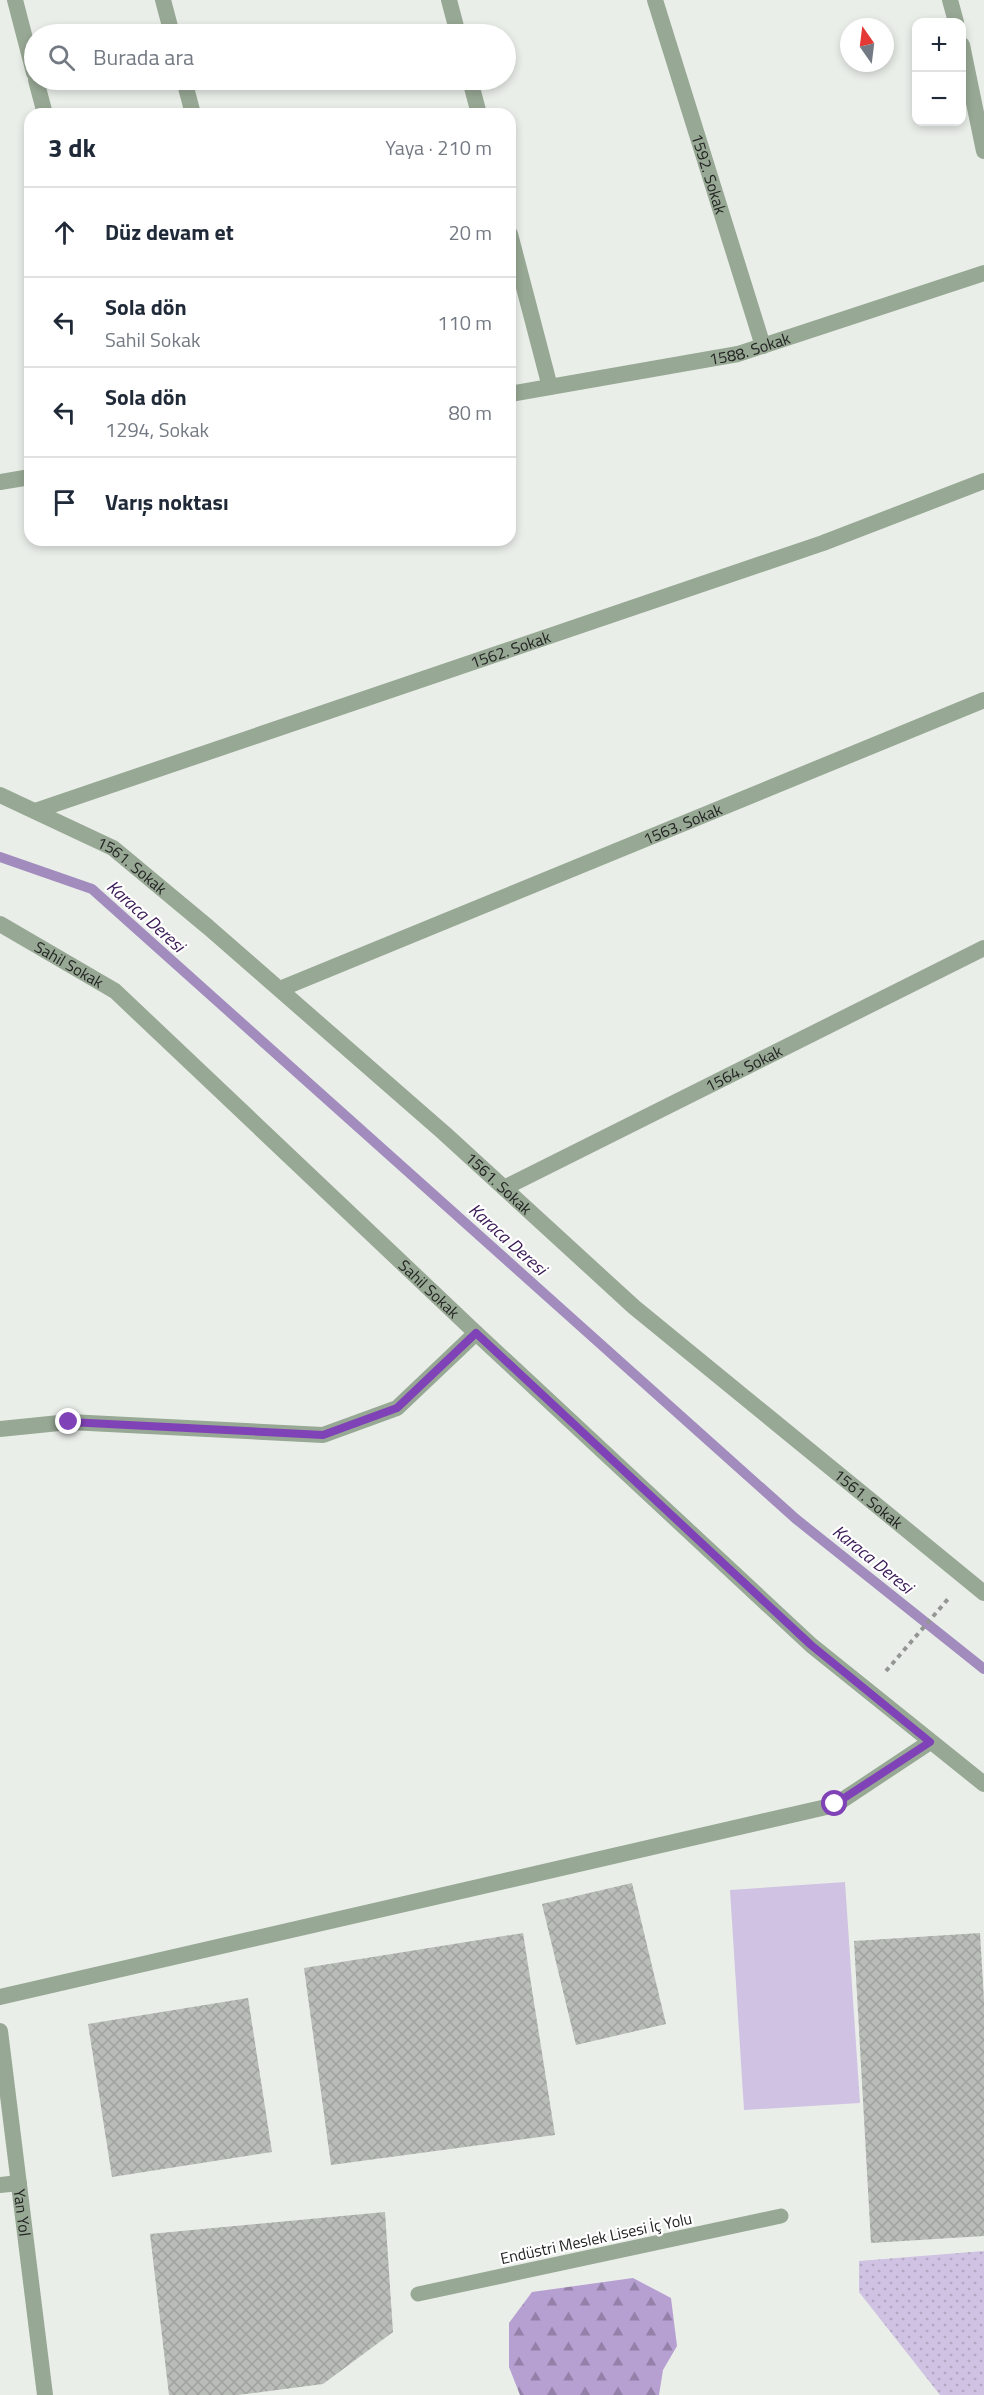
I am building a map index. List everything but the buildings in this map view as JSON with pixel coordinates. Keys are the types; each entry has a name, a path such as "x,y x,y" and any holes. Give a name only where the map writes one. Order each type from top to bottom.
{"street":[{"path":"15,0 24,35"},
{"path":"163,0 169,24"},
{"path":"449,0 455,24"},
{"name":"1592. Sokak","path":"655,0 763,346"},
{"path":"950,0 955,18"},
{"path":"966,64 984,151"},
{"path":"39,90 43,108"},
{"path":"187,90 191,108"},
{"path":"473,90 477,108"},
{"path":"516,257 550,387"},
{"name":"1588. Sokak","path":"516,393 738,354 984,273"},
{"path":"0,482 24,478"},
{"name":"1562. Sokak","path":"36,811 823,543 984,481"},
{"name":"1563. Sokak","path":"280,989 984,700"},
{"name":"1561. Sokak","path":"0,795 113,848 280,989 634,1307 984,1593"},
{"name":"Sahil Sokak","path":"0,924 115,991 476,1333 811,1645 984,1784"},
{"name":"1564. Sokak","path":"504,1188 984,948"},
{"path":"0,1429 69,1422 323,1435 397,1408 476,1333"},
{"path":"0,1997 835,1804 930,1742"},
{"name":"Yan Yol","path":"0,2031 45,2395"},
{"path":"0,2185 19,2183"}],"lane":[{"name":"Endüstri Meslek Lisesi İç Yolu","path":"418,2294 782,2216"}],"path":[{"path":"868,1692 966,1578"}],"shaded area":[{"path":"845,1882 860,2103 744,2110 730,1890"},
{"path":"984,2251 984,2395 940,2395 859,2292 859,2261"}],"green space":[{"path":"633,2278 671,2298 677,2346 663,2370 659,2395 520,2395 509,2367 509,2323 532,2292"}],"waterway":[{"name":"Karaca Deresi","path":"0,857 92,889 796,1519 984,1669"}],"route":[{"path":"69,1422 323,1435 397,1408 476,1333 811,1645 930,1742 835,1804"}]}
